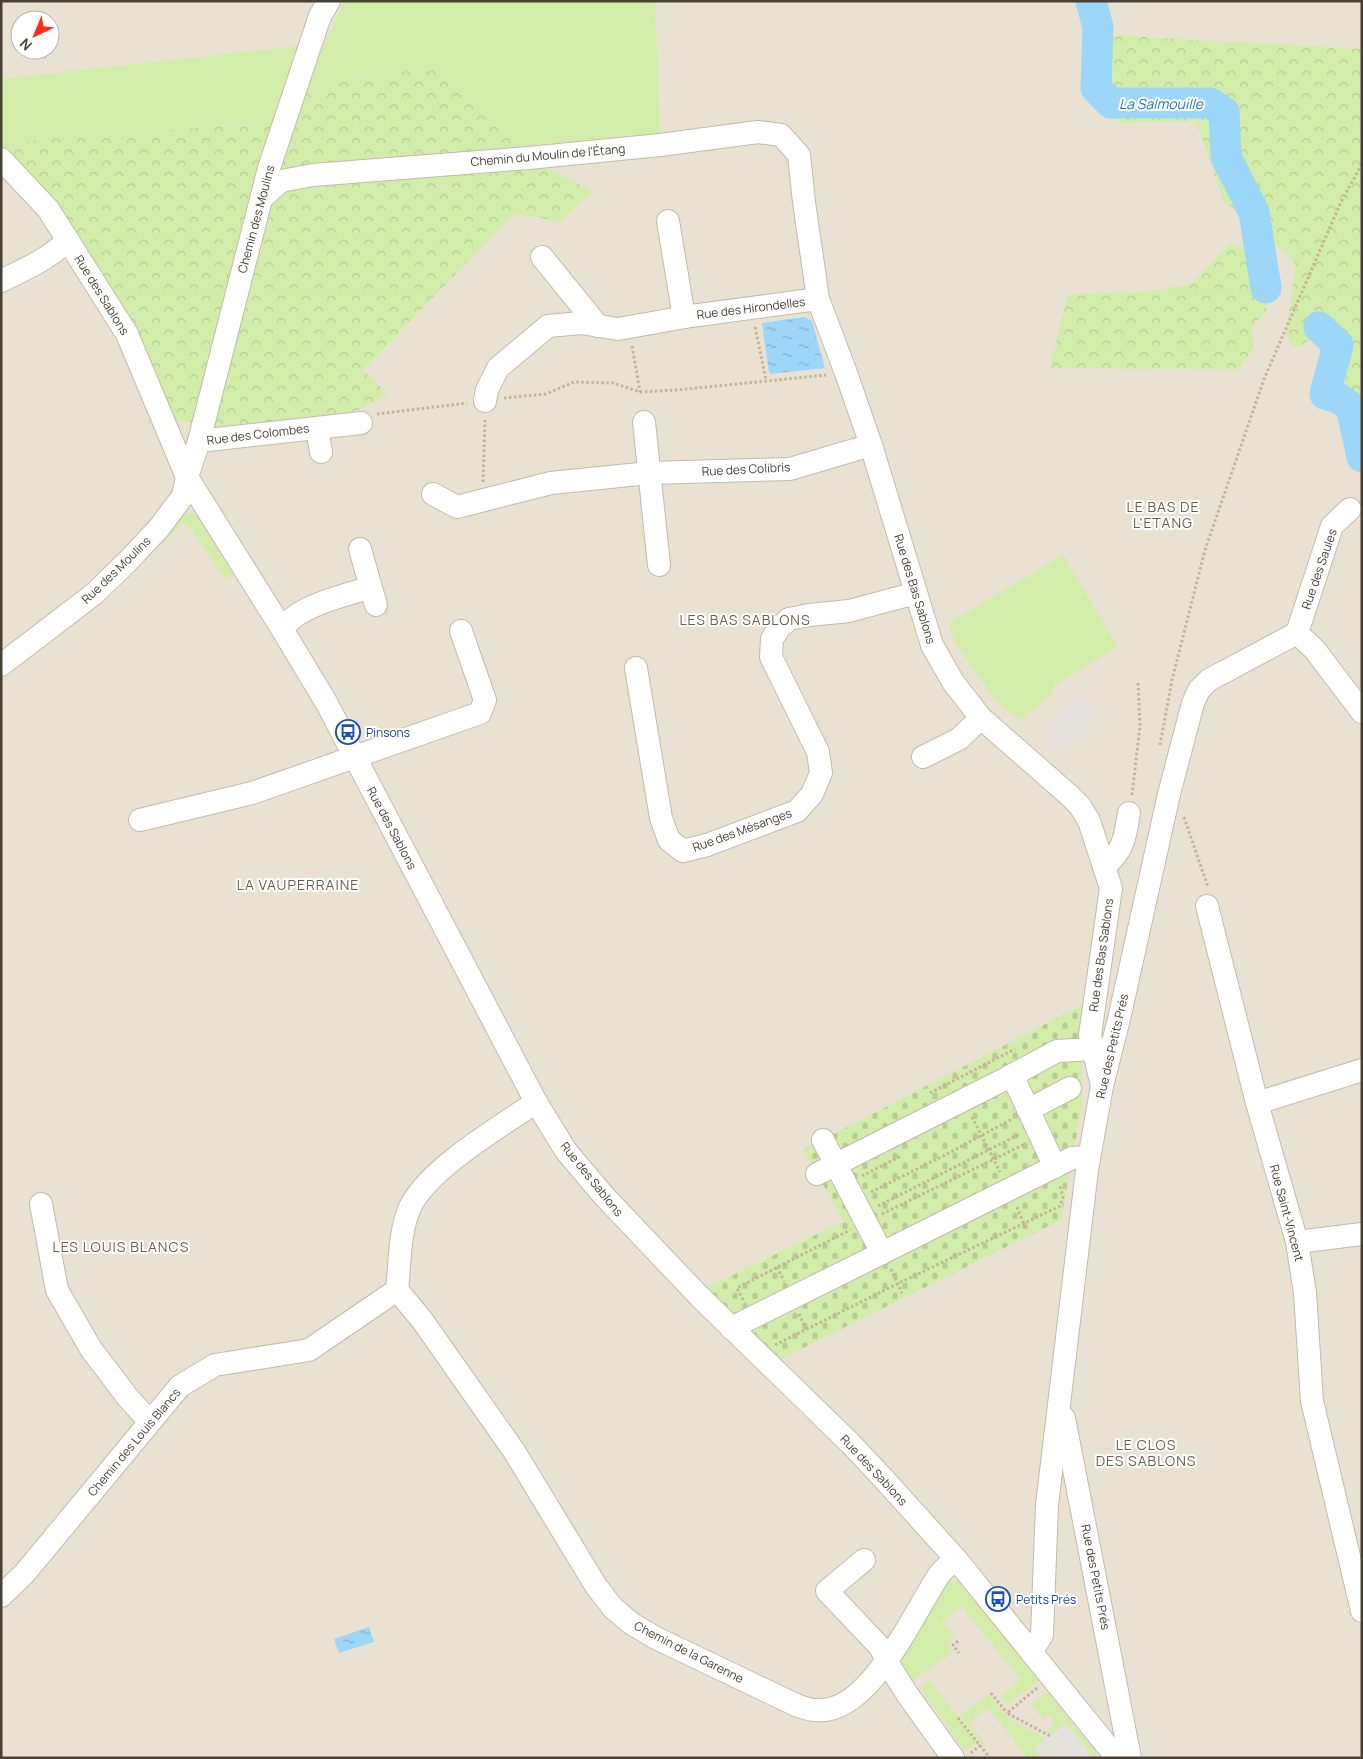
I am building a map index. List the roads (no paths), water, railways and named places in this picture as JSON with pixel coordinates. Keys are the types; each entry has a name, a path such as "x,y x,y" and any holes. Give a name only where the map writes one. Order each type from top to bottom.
{"street":[{"name":"Chemin des Moulins","path":"199,441 269,168 317,25 329,1"},
{"name":"Chemin du Moulin de l'Étang","path":"262,198 281,181 313,175 528,158 660,145 758,132 781,135 799,155 802,187"},
{"name":"Rue des Sablons","path":"1,159 48,209 127,334 187,477 326,702 536,1102 566,1151 604,1196 667,1264 850,1443 956,1560 1116,1758"},
{"name":"Rue des Bas Sablons","path":"802,187 818,299 846,373 870,445 932,645 953,682 981,718 1080,806 1089,821 1111,888 1090,1034 1102,1086"},
{"name":"Rue des Hirondelles","path":"668,221 684,317"},
{"path":"1,280 34,265 58,250 68,240"},
{"path":"542,257 598,326"},
{"name":"Rue des Hirondelles","path":"486,400 487,390 498,368 548,326 581,323 618,329 684,317 818,299"},
{"path":"644,422 659,564"},
{"name":"Rue des Colombes","path":"199,441 360,423"},
{"name":"Rue des Colombes","path":"317,428 321,452"},
{"path":"187,477 199,441"},
{"name":"Rue des Colibris","path":"433,494 457,507 551,483 649,473 790,469 870,445"},
{"name":"Rue des Moulins","path":"1,665 94,594 127,562 175,509 183,496 187,477"},
{"name":"Rue des Saules","path":"1297,633 1332,526 1350,509"},
{"path":"282,629 287,621 329,599 352,594 373,596 360,549"},
{"name":"Rue des Mésanges","path":"636,668 661,818 669,840 683,851 707,845 797,811 812,794 821,773 818,752 771,657 772,639 779,628 789,619 849,611 916,593"},
{"path":"140,820 252,793 480,713 485,700 461,631"},
{"path":"1297,633 1315,650 1362,712"},
{"name":"Rue des Petits Prés","path":"1030,1650 1042,1635 1046,1505 1089,1157 1102,1086 1119,1019 1169,794 1194,701 1199,690 1209,680 1297,633"},
{"path":"923,756 959,739 981,718"},
{"path":"1104,867 1116,857 1125,837 1129,813"},
{"name":"Rue Saint-Vincent","path":"1207,906 1257,1103 1296,1242 1305,1293 1312,1401 1362,1612"},
{"path":"826,1168 1012,1076 1057,1051 1093,1049"},
{"path":"1257,1103 1362,1070"},
{"path":"1012,1076 1055,1167"},
{"path":"1032,1118 1070,1088"},
{"path":"397,1290 404,1227 411,1207 422,1190 464,1151 536,1102"},
{"path":"823,1140 826,1168 858,1207 882,1252"},
{"path":"731,1328 1072,1158 1089,1157"},
{"path":"42,1204 57,1290 91,1349 150,1422"},
{"path":"1296,1242 1362,1234"},
{"name":"Chemin des Louis Blancs","path":"1,1596 24,1574 180,1386 215,1365 254,1351 309,1350 397,1290"},
{"name":"Chemin de la Garenne","path":"397,1290 428,1327 509,1443 596,1586 613,1608 632,1624 656,1638 796,1705 815,1710 832,1709 847,1702 887,1662 940,1573 956,1560"},
{"name":"Rue des Petits Prés","path":"1060,1397 1130,1758"},
{"path":"864,1560 828,1591 881,1648 887,1662 907,1694 953,1758"}],"water":[{"path":"804,317 812,321 825,368 771,374 769,372 762,323"},
{"path":"369,1627 374,1642 339,1653 334,1639"}],"waterway":[{"name":"La Salmouille","path":"1091,1 1098,27 1096,88 1111,103 1210,103 1224,112 1226,157 1254,212 1266,288"},
{"name":"La Salmouille","path":"1319,327 1338,345 1325,394 1338,398 1351,407 1362,457"}],"place":[{"name":"Pinsons","path":"348,732"},
{"name":"Petits Prés","path":"998,1599"}],"district":[{"name":"LE BAS DE L'ETANG","path":"1163,514"},
{"name":"LES BAS SABLONS","path":"745,619"},
{"name":"LA VAUPERRAINE","path":"298,884"},
{"name":"LES LOUIS BLANCS","path":"121,1246"},
{"name":"LE CLOS DES SABLONS","path":"1146,1452"}]}
